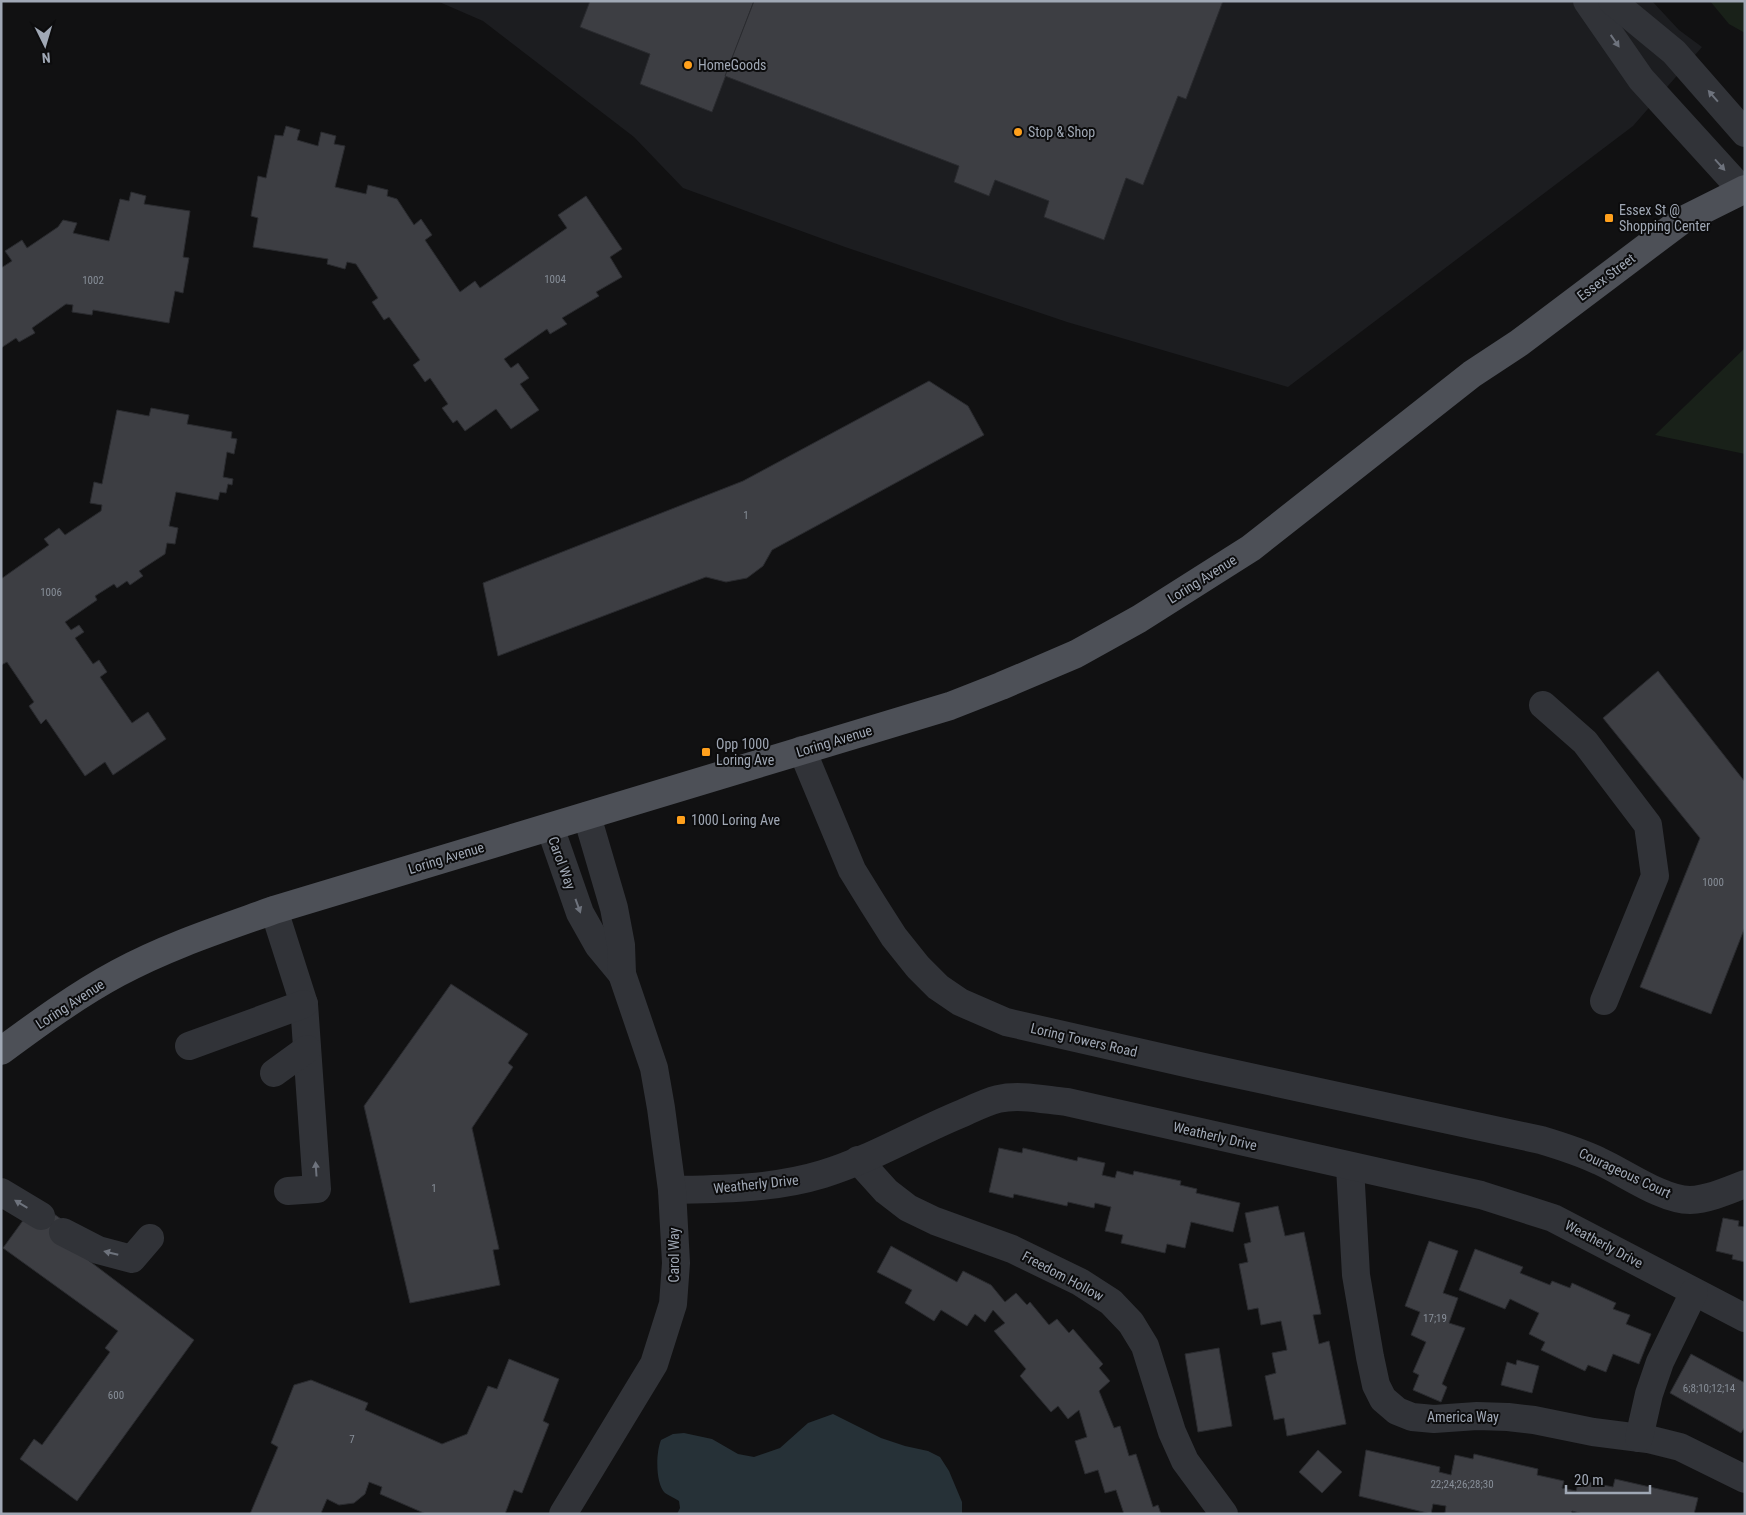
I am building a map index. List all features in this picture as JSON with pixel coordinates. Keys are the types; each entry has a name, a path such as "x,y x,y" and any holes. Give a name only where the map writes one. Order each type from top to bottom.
{"main road":[{"name":"Essex Street","path":"1472,374 1519,343 1681,221 1743,190"},
{"name":"Loring Avenue","path":"1,1052 77,997 119,973 164,951 274,910 950,706 1040,670 1108,637 1251,548 1472,374"},
{"path":"1,1031 77,997"}],"street":[{"path":"1587,1 1641,79 1743,190"},
{"path":"1612,1 1674,52 1745,133"},
{"path":"1543,705 1585,742 1648,825 1655,876 1604,1001"},
{"name":"Loring Towers Road","path":"802,750 852,870 883,920 918,967 938,987 960,1002 1006,1022 1505,1132"},
{"name":"Carol Way","path":"563,1514 654,1364 673,1304 676,1262 672,1190 663,1118 654,1068 622,974 621,944 614,908 587,816"},
{"name":"Carol Way","path":"550,827 580,913 598,945 622,974"},
{"path":"274,910 304,1004 317,1189 288,1191"},
{"path":"189,1046 304,1004"},
{"path":"274,1073 307,1049"},
{"name":"Weatherly Drive","path":"672,1190 759,1186 792,1182 825,1174 879,1153 934,1124 997,1099 1014,1097 1067,1102 1481,1195 1538,1212 1578,1230 1745,1318"},
{"name":"Courageous Court","path":"1505,1132 1573,1149 1654,1190 1688,1200 1705,1198 1745,1184"},
{"name":"Freedom Hollow","path":"858,1160 886,1191 908,1208 935,1221 1012,1249 1080,1282 1111,1302 1131,1323 1145,1346 1172,1432 1185,1461 1224,1514"},
{"name":"America Way","path":"1350,1166 1356,1276 1376,1385 1383,1399 1397,1411 1412,1417 1434,1419 1508,1417 1640,1438 1680,1447 1745,1479"},
{"path":"1,1192 42,1216"},
{"path":"63,1232 98,1250 132,1259 150,1238"},
{"path":"1640,1438 1649,1394 1660,1362 1694,1292"}],"shaded area":[{"path":"437,1 1652,1 1679,30 1702,47 1633,126 1288,387 1067,322 845,247 683,188 634,137 483,21"},
{"path":"1710,1 1745,1 1745,33 1729,24"},
{"path":"1745,348 1745,454 1655,435"},
{"path":"833,1414 881,1438 928,1451 940,1457 949,1471 962,1502 962,1514 677,1514 680,1508 679,1501 665,1493 659,1482 657,1459 659,1445 661,1440 673,1434 684,1433 712,1439 738,1454 754,1457 780,1448 808,1423"}],"building":[{"name":"HomeGoods","path":"590,1 754,1 712,112 640,84 650,54 580,27"},
{"name":"Stop & Shop","path":"754,1 1223,1 1186,99 1178,96 1143,185 1126,178 1104,240 1044,217 1049,201 995,180 989,196 954,182 959,166 725,76"},
{"path":"286,126 300,130 297,140 318,146 321,132 336,136 334,144 345,146 335,187 366,194 368,185 388,190 387,196 397,199 414,225 421,219 432,235 425,240 460,292 475,281 480,288 567,228 558,215 586,196 622,249 610,257 622,277 596,292 599,296 562,318 567,324 550,334 547,329 504,359 511,368 518,363 529,378 520,384 539,410 511,429 496,409 465,431 457,420 453,423 442,408 448,404 430,378 425,382 413,365 420,360 389,317 384,320 372,302 378,298 356,264 347,262 345,269 327,264 328,259 253,247 258,218 251,216 258,176 266,178 275,135 283,136"},
{"path":"131,192 146,196 144,204 190,211 183,257 189,258 183,293 175,291 169,323 93,310 92,315 72,312 73,305 66,304 32,328 35,333 19,342 16,338 1,348 1,268 12,261 5,251 22,240 27,248 58,227 63,220 77,223 73,233 109,241 120,199 129,201"},
{"path":"929,381 968,406 984,435 772,550 763,566 747,578 726,582 706,577 498,656 483,583 743,481"},
{"path":"151,408 189,415 187,424 232,432 231,438 237,439 234,454 227,452 223,477 233,479 232,485 228,484 226,493 220,492 218,500 176,492 169,526 178,528 175,544 167,543 165,554 139,571 143,576 130,585 127,581 117,588 114,584 95,596 97,600 65,622 71,630 79,625 84,632 75,638 93,664 99,660 107,672 100,677 132,723 148,712 166,739 113,775 105,762 85,776 46,719 41,724 29,706 34,702 7,662 1,665 1,579 49,545 44,539 59,528 65,535 101,511 102,505 90,503 94,482 102,484 117,410 149,416"},
{"path":"1658,671 1745,782 1745,927 1711,1014 1640,987 1700,838 1603,718"},
{"path":"451,984 528,1034 508,1063 513,1067 472,1128 499,1249 493,1250 500,1285 410,1303 364,1106"},
{"path":"999,1148 1022,1153 1023,1148 1077,1161 1078,1157 1105,1163 1102,1175 1115,1178 1117,1171 1133,1175 1134,1171 1181,1181 1180,1185 1197,1189 1196,1193 1240,1203 1233,1232 1191,1222 1185,1248 1167,1244 1165,1253 1121,1243 1123,1235 1105,1231 1111,1207 1095,1203 1094,1208 1068,1202 1067,1206 1014,1194 1013,1198 989,1192"},
{"path":"1278,1206 1285,1236 1304,1232 1321,1314 1313,1315 1319,1344 1329,1341 1346,1424 1287,1436 1284,1418 1274,1420 1265,1376 1276,1373 1272,1353 1287,1350 1281,1321 1261,1325 1258,1308 1248,1310 1239,1264 1248,1262 1244,1244 1251,1242 1245,1213"},
{"path":"47,1209 68,1224 59,1238 194,1340 77,1501 20,1459 34,1439 42,1445 110,1352 105,1348 118,1331 3,1248 27,1215"},
{"path":"1723,1218 1739,1221 1738,1226 1745,1227 1745,1262 1732,1259 1733,1255 1716,1251"},
{"path":"1429,1241 1458,1251 1443,1293 1458,1298 1449,1323 1465,1328 1442,1384 1447,1387 1441,1402 1413,1390 1419,1375 1413,1372 1426,1342 1411,1335 1420,1312 1405,1306"},
{"path":"891,1246 957,1282 963,1271 991,1285 1005,1302 1016,1293 1027,1305 1030,1302 1049,1325 1057,1319 1069,1333 1073,1329 1103,1364 1099,1368 1110,1381 1099,1391 1114,1428 1120,1426 1129,1456 1136,1454 1153,1507 1158,1505 1161,1514 1124,1514 1116,1490 1105,1493 1098,1470 1085,1474 1075,1441 1087,1437 1079,1410 1068,1419 1058,1406 1051,1412 1020,1376 1026,1369 994,1331 1005,1323 993,1310 985,1322 975,1314 967,1326 941,1310 934,1321 905,1303 912,1290 877,1272"},
{"path":"1475,1249 1523,1267 1520,1273 1550,1285 1552,1281 1570,1288 1572,1283 1616,1303 1613,1309 1630,1315 1626,1324 1651,1334 1639,1364 1613,1354 1606,1372 1588,1365 1585,1371 1541,1350 1545,1342 1529,1334 1539,1313 1510,1299 1505,1309 1459,1290"},
{"path":"1219,1348 1232,1426 1198,1432 1185,1354"},
{"path":"1691,1354 1745,1383 1745,1427 1741,1433 1670,1393"},
{"path":"509,1359 559,1379 543,1421 549,1424 522,1493 514,1490 505,1514 426,1514 380,1494 382,1487 369,1482 365,1494 354,1503 339,1505 327,1499 321,1513 323,1514 250,1514 278,1447 271,1443 294,1385 311,1380 368,1403 365,1410 442,1444 467,1434 488,1386 497,1389"},
{"path":"1517,1360 1539,1366 1532,1393 1501,1385 1507,1362 1516,1365"},
{"path":"1318,1450 1342,1472 1322,1493 1299,1472"},
{"path":"1366,1450 1440,1467 1439,1472 1451,1475 1455,1455 1473,1459 1474,1454 1538,1469 1537,1475 1564,1481 1562,1488 1576,1491 1579,1480 1613,1487 1615,1479 1698,1498 1694,1514 1583,1514 1572,1511 1571,1514 1449,1514 1445,1513 1446,1506 1433,1504 1431,1514 1359,1496"}],"place":[{"name":"HomeGoods","path":"688,65"},
{"name":"Stop & Shop","path":"1018,132"},
{"name":"Essex St @ Shopping Center","path":"1609,218"},
{"name":"Opp 1000 Loring Ave","path":"706,752"},
{"name":"1000 Loring Ave","path":"681,820"}]}
